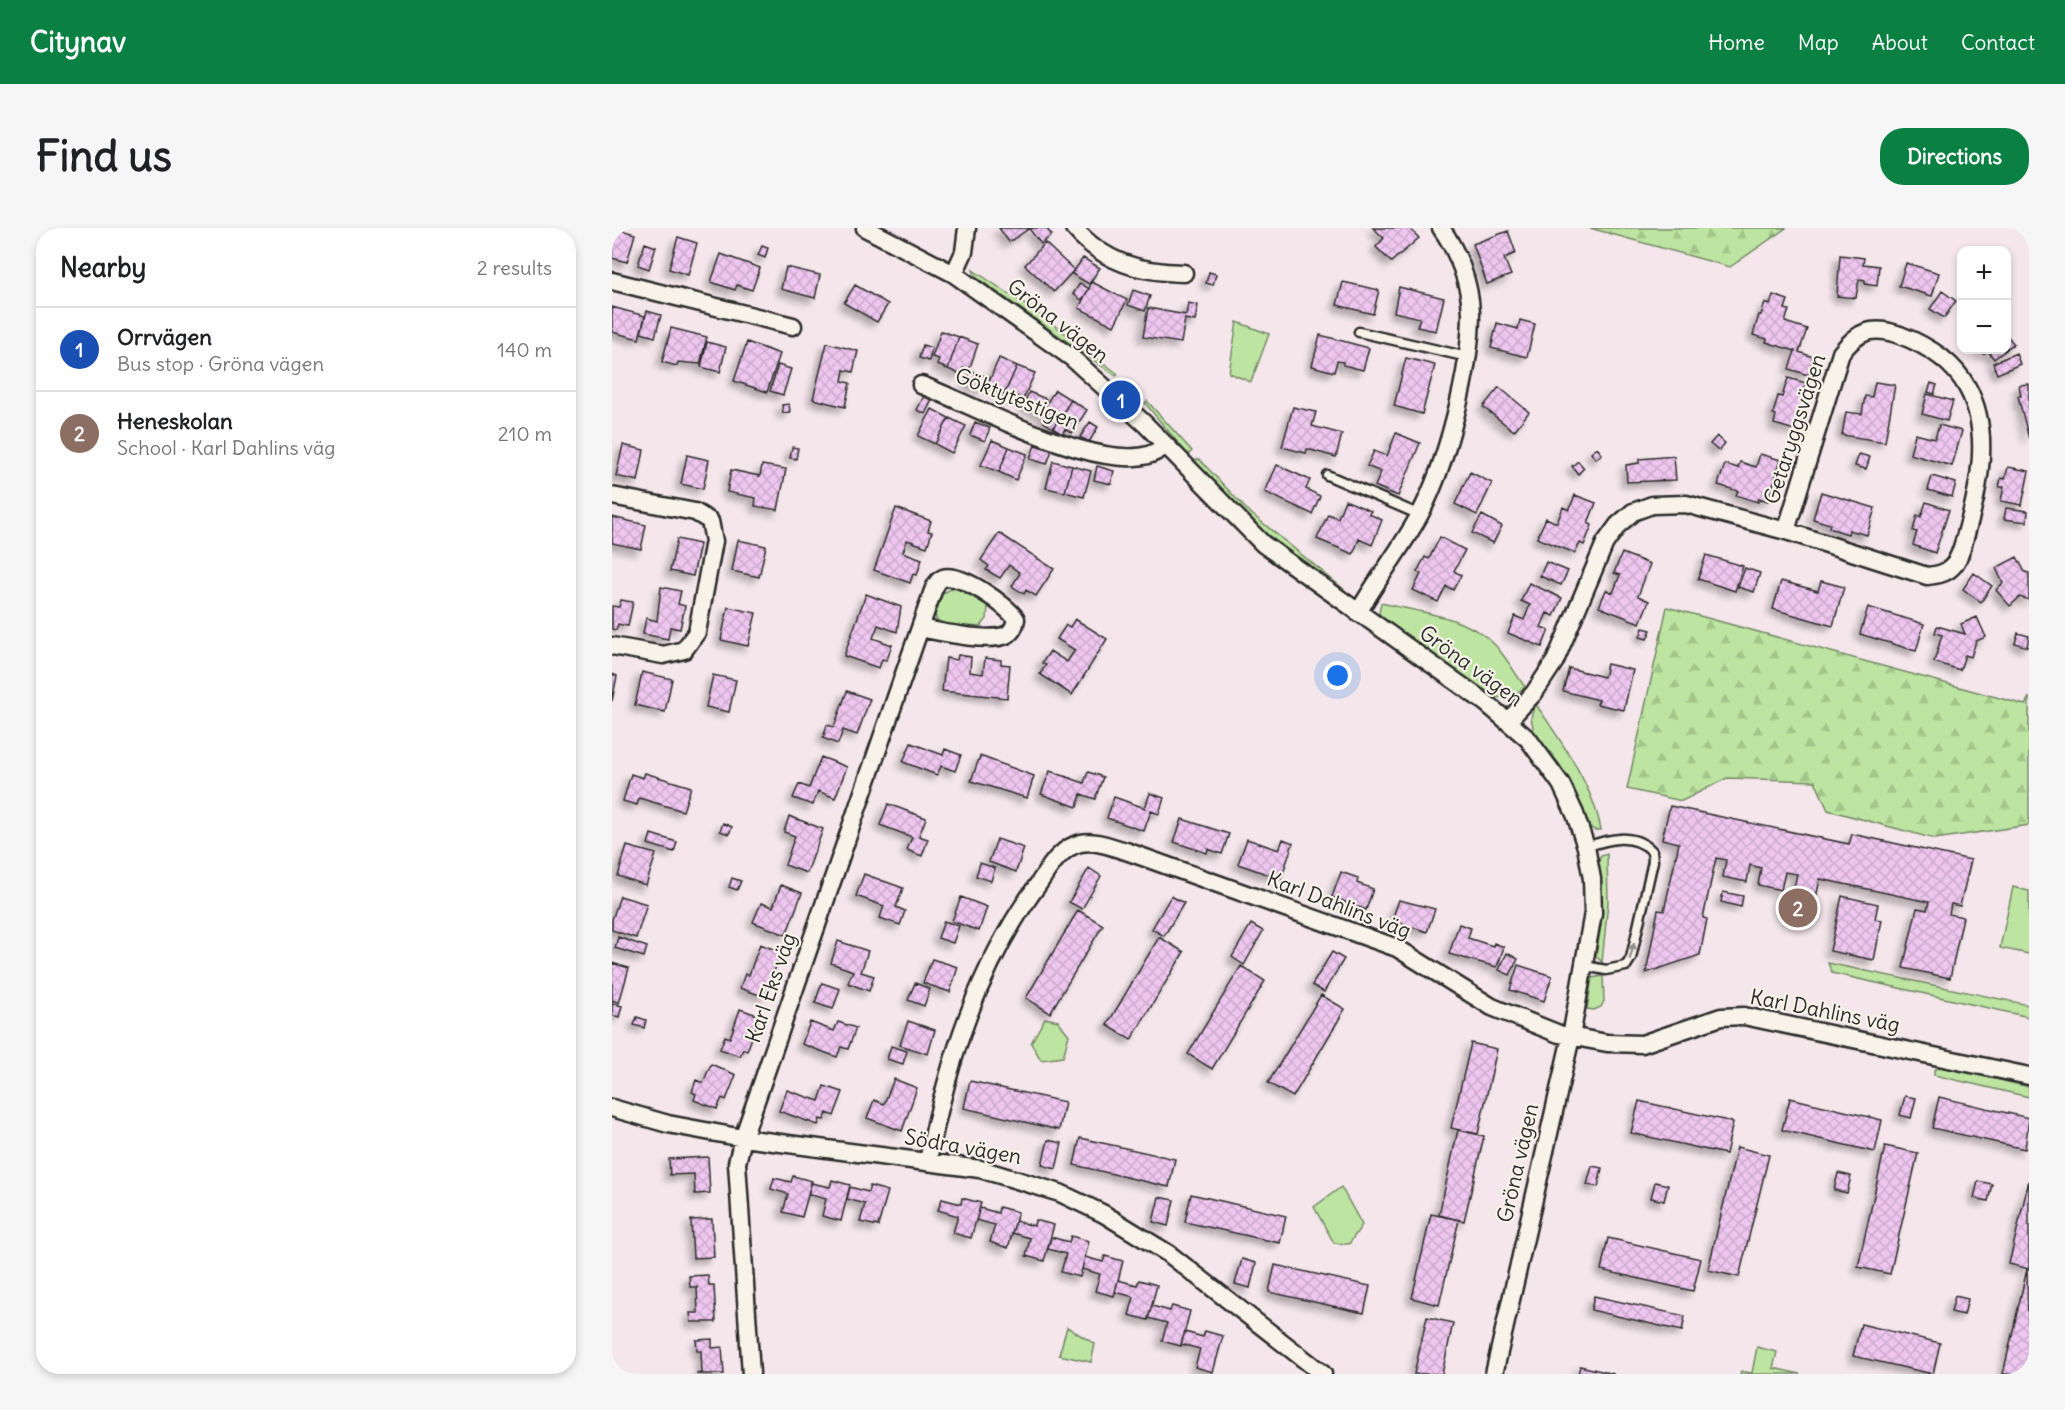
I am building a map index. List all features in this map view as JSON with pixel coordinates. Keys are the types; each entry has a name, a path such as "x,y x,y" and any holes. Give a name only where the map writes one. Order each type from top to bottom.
{"street":[{"name":"Gröna vägen","path":"865,228 954,274 1072,358 1121,400 1263,544 1508,721 1543,758 1561,784 1575,814 1586,847 1592,879 1593,913 1571,1037 1494,1374"},
{"path":"954,274 964,252 967,228"},
{"path":"1074,228 1118,262 1142,271 1185,273"},
{"path":"1358,612 1420,515 1436,476 1468,357 1471,311 1465,278 1452,245 1441,228"},
{"path":"612,281 793,326"},
{"name":"Getaryggsvägen","path":"1508,721 1534,693 1555,661 1605,543 1618,525 1633,512 1652,505 1686,504 1786,531 1927,576 1939,575 1952,567 1960,552 1969,522 1981,458 1981,435 1968,387 1952,367 1933,351 1894,333 1879,330 1864,332 1852,338 1841,353 1786,531"},
{"name":"Göktytestigen","path":"921,385 1010,424 1106,457 1144,456 1159,452 1165,445"},
{"path":"612,496 695,513 710,522 714,541 698,632 684,650 663,655 612,645"},
{"name":"Karl Eks väg","path":"750,1374 737,1163 742,1138 935,585 941,579 950,577 966,582 1010,610 1016,619 1014,627 1006,636 992,637 920,628"},
{"name":"Karl Dahlins väg","path":"928,1161 941,1093 959,1034 995,950 1021,907 1053,863 1059,856 1082,843 1097,842 1126,851 1397,948 1492,1007 1529,1023 1571,1037 1622,1045 1642,1044 1721,1017 1744,1016 2029,1076"},
{"name":"Södra vägen","path":"612,1108 668,1124 742,1138 928,1161 1022,1179 1104,1214 1169,1254 1323,1374"}],"lane":[{"path":"1359,332 1468,357"},
{"path":"1327,475 1420,515"},
{"path":"1585,966 1606,970 1626,966 1631,958 1653,861 1652,850 1637,841 1609,838 1586,847"}],"green space":[{"path":"1590,228 1786,228 1730,267"},
{"path":"973,270 1045,318 1118,374 1116,376 976,277"},
{"path":"1237,322 1269,334 1251,382 1229,373"},
{"path":"1147,401 1192,451 1188,455 1145,403"},
{"path":"1199,459 1248,511 1345,590 1336,587 1259,528 1194,461"},
{"path":"955,587 988,606 987,619 980,627 943,624 936,619 935,612 943,593"},
{"path":"1381,603 1441,616 1471,627 1495,645 1525,687 1510,698 1494,697 1385,621 1379,613"},
{"path":"1667,607 2025,705 2029,697 2029,825 1935,839 1828,810 1815,781 1727,778 1682,801 1627,789"},
{"path":"1535,703 1583,780 1591,796 1601,830 1594,830 1588,825 1560,765 1534,732 1531,718"},
{"path":"1607,854 1608,902 1602,962 1596,956 1601,925 1602,896 1598,863 1601,856"},
{"path":"2013,887 2029,891 2029,954 2000,948"},
{"path":"1828,963 2029,1005 2029,1017 1832,973"},
{"path":"1603,976 1604,1001 1601,1007 1594,1010 1587,1009 1592,978"},
{"path":"1045,1018 1058,1021 1069,1035 1063,1057 1041,1060 1031,1043"},
{"path":"1941,1066 2029,1087 2029,1097 1934,1075 1934,1070"},
{"path":"1341,1187 1362,1225 1349,1244 1334,1243 1314,1207"},
{"path":"1067,1327 1095,1344 1091,1362 1059,1355"},
{"path":"1757,1347 1777,1352 1773,1368 1800,1374 1740,1374 1741,1371 1752,1373"}],"building":[{"path":"614,228 635,234 627,262 612,258"},
{"path":"999,228 1030,228 1009,242"},
{"path":"1046,228 1052,235 1041,244 1030,230"},
{"path":"1373,228 1409,228 1419,238 1391,262 1376,247 1384,238"},
{"path":"1508,231 1516,253 1504,258 1511,275 1487,284 1473,244"},
{"path":"678,237 697,243 688,275 669,269"},
{"path":"645,243 656,247 649,269 638,265"},
{"path":"1045,243 1074,270 1054,292 1025,265"},
{"path":"762,246 768,248 765,258 758,255"},
{"path":"721,254 760,268 752,290 737,285 735,290 711,282"},
{"path":"1840,255 1864,258 1863,264 1879,266 1877,286 1865,284 1865,280 1859,279 1856,298 1837,296"},
{"path":"1083,258 1100,268 1089,284 1072,274"},
{"path":"1906,263 1939,273 1932,296 1899,286"},
{"path":"786,267 820,275 815,298 781,289"},
{"path":"1209,272 1216,274 1213,285 1206,283"},
{"path":"1092,282 1127,300 1114,326 1079,308"},
{"path":"1343,282 1379,290 1373,314 1337,305"},
{"path":"1080,283 1089,289 1082,300 1073,294"},
{"path":"855,285 888,304 877,322 844,303"},
{"path":"1399,287 1444,298 1436,331 1417,327 1420,318 1394,312"},
{"path":"1133,290 1150,296 1145,311 1128,305"},
{"path":"1942,291 1956,301 1944,318 1930,309"},
{"path":"1773,295 1788,300 1785,309 1789,310 1785,322 1807,329 1799,352 1813,357 1808,375 1789,369 1795,351 1766,342 1767,339 1753,335 1765,303 1770,305"},
{"path":"1188,303 1198,305 1195,321 1185,319 1181,343 1143,337 1148,308 1186,315"},
{"path":"612,307 645,316 639,339 612,332"},
{"path":"647,311 661,315 655,337 641,333"},
{"path":"1520,320 1535,324 1527,357 1491,348 1497,323 1518,329"},
{"path":"671,328 707,337 700,364 678,362 677,366 662,362"},
{"path":"941,331 959,337 948,369 937,365 939,359 932,357"},
{"path":"1320,335 1369,348 1363,370 1343,365 1343,362 1337,361 1334,372 1312,366"},
{"path":"959,337 978,344 969,370 963,368 960,374 948,369"},
{"path":"707,342 726,347 720,372 701,367"},
{"path":"747,342 780,354 767,392 734,381"},
{"path":"827,343 858,351 853,372 844,370 842,381 850,383 845,407 813,399"},
{"path":"923,345 932,348 929,361 919,358"},
{"path":"2016,353 2020,364 1997,374 1993,363"},
{"path":"1990,354 2001,354 1994,359"},
{"path":"999,358 1017,366 1004,395 993,391 995,387 988,384"},
{"path":"1406,358 1435,365 1422,414 1394,406"},
{"path":"778,365 791,369 783,395 770,391"},
{"path":"1017,366 1035,373 1023,399 1016,396 1014,400 1004,395"},
{"path":"972,371 989,378 983,390 966,383"},
{"path":"1788,378 1806,383 1803,394 1805,404 1795,430 1774,424 1776,415 1773,414 1778,396 1782,397"},
{"path":"1875,382 1895,385 1885,442 1842,435 1846,412 1862,414 1865,396 1872,397"},
{"path":"1931,383 1937,385 1934,394 1928,392"},
{"path":"2029,384 2029,439 2018,396 2021,396 2019,385"},
{"path":"1499,387 1529,412 1514,431 1483,407"},
{"path":"1055,390 1071,400 1053,428 1044,422 1047,418 1040,414"},
{"path":"1029,392 1046,399 1040,413 1023,406"},
{"path":"1927,394 1953,401 1947,421 1922,414"},
{"path":"924,396 932,400 925,414 917,410"},
{"path":"1071,400 1087,410 1072,433 1065,429 1062,434 1053,428"},
{"path":"789,404 790,412 783,413 782,405"},
{"path":"1293,407 1316,412 1312,426 1342,434 1336,457 1307,449 1306,453 1282,447"},
{"path":"932,409 949,418 935,444 918,436"},
{"path":"949,418 966,426 952,453 935,444"},
{"path":"975,422 990,428 985,441 970,435"},
{"path":"1090,422 1098,427 1089,442 1080,437"},
{"path":"1939,425 1962,431 1952,466 1910,454 1915,434 1935,439"},
{"path":"1396,433 1420,443 1398,496 1375,486 1381,472 1367,466 1374,451 1387,456"},
{"path":"1717,436 1725,443 1719,451 1710,444"},
{"path":"992,440 1009,447 999,472 981,465"},
{"path":"623,445 644,450 638,481 616,476"},
{"path":"1035,445 1052,450 1047,464 1030,459"},
{"path":"792,447 798,448 796,459 790,458"},
{"path":"1009,447 1027,454 1016,480 999,472"},
{"path":"1597,448 1602,454 1596,459 1591,453"},
{"path":"1760,454 1781,460 1768,501 1759,498 1758,502 1736,495 1738,491 1718,485 1725,464 1738,468 1740,462 1756,467"},
{"path":"1859,454 1870,457 1866,469 1855,466"},
{"path":"687,455 709,460 703,489 681,484"},
{"path":"1674,456 1676,480 1627,482 1626,465 1639,463 1639,459"},
{"path":"1053,461 1072,466 1065,492 1046,488"},
{"path":"1578,461 1584,468 1578,474 1572,466"},
{"path":"762,465 786,469 778,510 755,506 756,498 727,492 731,470 760,476"},
{"path":"1277,465 1310,480 1306,489 1320,496 1312,514 1265,492"},
{"path":"1072,466 1091,471 1084,497 1065,492"},
{"path":"1097,466 1114,471 1111,484 1094,480"},
{"path":"2008,467 2029,471 2022,505 2001,501 2004,487 1999,487 2001,478 2005,479"},
{"path":"1470,472 1492,483 1477,515 1455,504"},
{"path":"1932,476 1956,483 1952,497 1928,490"},
{"path":"1821,492 1875,508 1867,535 1849,530 1848,534 1829,528 1830,524 1813,519"},
{"path":"1575,495 1596,503 1588,523 1592,525 1584,545 1580,543 1575,553 1537,538 1546,518 1557,523 1563,507 1569,510"},
{"path":"1345,500 1371,511 1369,514 1382,520 1372,545 1359,539 1353,554 1317,539 1328,514 1338,518"},
{"path":"1926,502 1949,510 1935,553 1913,545 1917,532 1913,531 1917,515 1921,517"},
{"path":"896,508 931,521 928,531 932,532 927,547 907,540 903,552 922,559 917,575 913,574 910,583 874,570"},
{"path":"2006,508 2028,511 2027,522 2004,519"},
{"path":"1482,515 1502,526 1493,543 1472,533"},
{"path":"612,517 646,525 641,549 612,543"},
{"path":"999,533 1054,569 1036,596 1026,590 1024,594 1012,586 1020,573 1009,565 1000,578 986,570 989,566 981,560"},
{"path":"1440,537 1465,550 1454,571 1461,575 1453,590 1446,586 1438,602 1413,590 1421,574 1417,572 1425,557 1429,559"},
{"path":"677,539 700,544 693,576 670,571"},
{"path":"738,540 766,546 759,577 732,571"},
{"path":"1622,553 1650,564 1638,596 1649,601 1640,623 1599,607 1606,590 1613,593 1620,575 1614,573"},
{"path":"1706,555 1743,566 1735,591 1698,579"},
{"path":"2017,557 2025,572 2029,573 2029,600 2020,597 2010,606 1996,590 2003,583 1996,568"},
{"path":"1546,562 1568,571 1561,585 1540,576"},
{"path":"1745,568 1760,573 1754,592 1738,587"},
{"path":"1974,573 1992,586 1981,602 1963,589"},
{"path":"1781,581 1818,591 1821,581 1844,587 1833,626 1773,609"},
{"path":"1529,583 1562,598 1554,616 1547,613 1541,627 1549,630 1542,647 1508,633 1515,616 1524,620 1530,605 1521,601"},
{"path":"661,587 681,591 678,604 685,606 680,629 670,627 668,639 643,634 646,618 657,621"},
{"path":"866,594 901,607 897,632 878,625 873,638 892,645 887,660 882,659 879,668 844,656"},
{"path":"621,600 633,602 628,626 618,624 616,630 612,629 612,606 619,607"},
{"path":"728,607 756,613 748,646 721,640"},
{"path":"1868,607 1924,624 1916,651 1860,634"},
{"path":"1977,617 1986,637 1976,641 1971,657 1965,655 1960,670 1934,662 1942,635 1935,633 1937,626 1965,634 1961,624"},
{"path":"1075,619 1107,639 1072,695 1040,674 1046,665 1042,663 1050,651 1067,662 1075,650 1057,639 1066,625 1070,627"},
{"path":"1643,628 1651,630 1647,639 1640,637"},
{"path":"2018,633 2029,636 2027,647 2015,643"},
{"path":"958,655 971,657 970,672 983,674 985,658 1001,660 1001,664 1010,665 1007,698 942,691 946,658 957,660"},
{"path":"1607,664 1633,670 1624,710 1597,704 1599,700 1563,691 1569,668 1604,677"},
{"path":"642,672 672,679 665,712 635,705"},
{"path":"612,674 617,676 612,701"},
{"path":"713,675 736,680 729,712 706,707"},
{"path":"847,691 870,699 857,735 843,730 838,744 823,738 827,725 834,727"},
{"path":"911,743 943,755 945,749 961,755 955,771 941,766 937,775 903,762"},
{"path":"980,756 1034,776 1027,798 971,781"},
{"path":"821,757 847,767 835,798 818,791 813,805 793,798 799,784 809,788"},
{"path":"1050,771 1084,783 1088,772 1103,777 1095,799 1081,794 1077,807 1041,794"},
{"path":"645,773 691,787 683,811 639,798 637,805 623,801 631,774 643,778"},
{"path":"1150,793 1164,798 1159,814 1151,811 1144,831 1107,818 1114,797 1145,808"},
{"path":"888,804 926,818 919,836 928,839 922,856 907,850 912,837 880,825"},
{"path":"1670,806 1849,844 1852,834 1971,860 1960,906 1951,904 1949,914 1963,917 1950,978 1903,968 1917,908 1927,910 1929,902 1820,879 1816,898 1793,893 1797,874 1785,872 1781,890 1758,885 1761,868 1750,865 1747,882 1723,877 1726,860 1716,858 1703,918 1707,919 1700,955 1646,973 1658,910 1664,911 1679,843 1662,839"},
{"path":"789,816 823,829 807,873 785,865 795,836 784,832"},
{"path":"1182,819 1229,834 1222,854 1208,849 1207,853 1174,842"},
{"path":"723,823 732,827 729,834 720,831"},
{"path":"651,834 677,842 674,852 648,844"},
{"path":"997,839 1024,848 1016,872 989,862"},
{"path":"1247,839 1279,850 1283,839 1293,843 1281,879 1238,864"},
{"path":"627,846 656,854 646,885 618,876"},
{"path":"980,863 995,868 991,881 976,876"},
{"path":"1089,868 1101,876 1082,909 1069,902"},
{"path":"1341,872 1358,878 1357,883 1373,889 1366,910 1332,897"},
{"path":"864,874 903,888 896,907 905,911 900,925 880,918 884,906 856,896"},
{"path":"732,878 741,881 737,890 729,887"},
{"path":"781,885 802,893 786,935 753,922 761,903 773,907"},
{"path":"1723,892 1743,896 1741,907 1721,902"},
{"path":"620,896 647,904 636,938 612,930 612,920"},
{"path":"1171,896 1184,903 1164,936 1152,929"},
{"path":"1842,896 1878,904 1875,919 1882,920 1874,960 1830,951"},
{"path":"961,897 987,907 979,931 952,921"},
{"path":"1399,900 1435,909 1427,932 1392,920"},
{"path":"1078,910 1103,925 1050,1013 1026,998"},
{"path":"944,921 959,926 953,943 938,938"},
{"path":"1251,924 1263,931 1244,965 1232,957"},
{"path":"1459,924 1471,928 1468,938 1504,947 1497,967 1449,954"},
{"path":"618,937 647,947 644,957 615,948"},
{"path":"1159,937 1184,952 1131,1040 1107,1025"},
{"path":"838,941 868,951 861,972 874,976 869,991 848,983 853,971 831,963"},
{"path":"760,944 781,952 765,997 740,988 745,974 749,975"},
{"path":"1332,952 1344,959 1324,992 1312,985"},
{"path":"1507,953 1518,959 1510,975 1499,970"},
{"path":"932,959 958,967 950,992 923,983"},
{"path":"612,963 629,968 619,1003 612,1000"},
{"path":"1518,965 1552,976 1544,1001 1510,990"},
{"path":"1241,966 1265,981 1212,1069 1188,1054"},
{"path":"822,983 840,989 833,1009 815,1003"},
{"path":"915,983 930,989 924,1006 908,1000"},
{"path":"1321,995 1345,1009 1293,1097 1268,1083"},
{"path":"612,1003 622,1006 619,1017 612,1015"},
{"path":"740,1009 760,1016 747,1051 743,1049 740,1056 720,1049 725,1036 730,1038"},
{"path":"637,1017 646,1020 644,1028 634,1025"},
{"path":"908,1021 935,1030 928,1054 900,1045"},
{"path":"810,1022 834,1031 838,1022 856,1028 848,1049 841,1047 837,1057 802,1044"},
{"path":"1471,1043 1497,1049 1478,1134 1451,1128"},
{"path":"891,1046 907,1051 903,1064 887,1059"},
{"path":"711,1064 736,1075 726,1100 722,1098 717,1109 694,1100 696,1094 692,1092 696,1080 703,1083"},
{"path":"894,1079 917,1088 902,1131 867,1118 874,1100 884,1104"},
{"path":"970,1081 1065,1102 1059,1130 964,1108"},
{"path":"824,1086 843,1092 834,1116 827,1113 824,1120 820,1119 818,1125 779,1111 787,1090 819,1101"},
{"path":"1905,1096 1916,1098 1911,1118 1900,1115"},
{"path":"1939,1097 2029,1118 2025,1149 1932,1128"},
{"path":"1790,1098 1882,1120 1875,1152 1782,1130"},
{"path":"1639,1101 1733,1122 1726,1154 1631,1133"},
{"path":"1458,1130 1484,1136 1464,1221 1439,1215"},
{"path":"1080,1138 1175,1159 1169,1187 1074,1165"},
{"path":"1048,1140 1062,1143 1056,1169 1042,1165"},
{"path":"1885,1146 1918,1153 1890,1274 1858,1267"},
{"path":"1737,1147 1769,1155 1739,1277 1708,1270"},
{"path":"708,1157 710,1193 695,1194 694,1174 670,1175 669,1159"},
{"path":"1592,1166 1602,1168 1598,1187 1587,1185"},
{"path":"1838,1173 1851,1176 1847,1193 1834,1190"},
{"path":"793,1176 812,1181 802,1217 783,1212 788,1194 771,1189 774,1178 791,1182"},
{"path":"832,1180 850,1185 841,1221 822,1216 826,1199 808,1194 811,1183 830,1187"},
{"path":"2029,1180 2029,1269 2009,1264"},
{"path":"1978,1181 1992,1184 1988,1201 1974,1198"},
{"path":"1655,1182 1668,1185 1664,1201 1651,1198"},
{"path":"870,1186 888,1191 878,1226 860,1222 865,1204 847,1199 850,1187 868,1192"},
{"path":"1191,1194 1286,1216 1280,1243 1185,1222"},
{"path":"1159,1197 1174,1200 1168,1226 1153,1222"},
{"path":"962,1198 981,1203 971,1238 953,1233 958,1216 938,1210 942,1199 961,1204"},
{"path":"999,1207 1018,1212 1008,1248 990,1242 995,1225 976,1220 980,1208 998,1213"},
{"path":"1431,1214 1459,1220 1439,1305 1412,1298"},
{"path":"712,1219 714,1257 693,1258 691,1220"},
{"path":"1035,1220 1054,1225 1044,1261 1026,1256 1030,1238 1012,1233 1016,1221 1034,1226"},
{"path":"1071,1236 1089,1241 1080,1277 1061,1272 1066,1254 1048,1249 1051,1237 1069,1242"},
{"path":"1608,1238 1701,1259 1693,1291 1601,1270"},
{"path":"1105,1256 1123,1261 1114,1296 1095,1291 1100,1274 1082,1269 1085,1257 1103,1262"},
{"path":"1242,1259 1256,1263 1250,1288 1235,1284"},
{"path":"1275,1265 1370,1286 1364,1313 1269,1292"},
{"path":"2027,1269 2029,1374 2003,1374"},
{"path":"708,1275 709,1285 714,1285 716,1322 691,1322 690,1313 698,1313 697,1287 690,1287 689,1276"},
{"path":"1118,1280 1137,1285 1139,1280 1157,1285 1148,1320 1129,1315 1134,1297 1115,1292"},
{"path":"1594,1296 1685,1316 1682,1331 1591,1310"},
{"path":"1955,1296 1968,1299 1964,1315 1951,1312"},
{"path":"1152,1306 1170,1311 1172,1306 1190,1311 1181,1346 1162,1341 1167,1323 1148,1318"},
{"path":"1427,1317 1453,1323 1442,1374 1414,1374"},
{"path":"1861,1324 1940,1343 1933,1374 1853,1356"},
{"path":"1205,1331 1223,1336 1213,1372 1195,1367 1200,1349 1181,1344 1185,1332 1203,1337"},
{"path":"712,1339 712,1348 722,1347 724,1374 696,1374 702,1373 701,1351 697,1351 696,1340"},
{"path":"1580,1366 1614,1374 1578,1374"}],"place":[{"name":"Orrvägen","path":"1121,400"},
{"name":"Heneskolan","path":"1798,908"}]}
